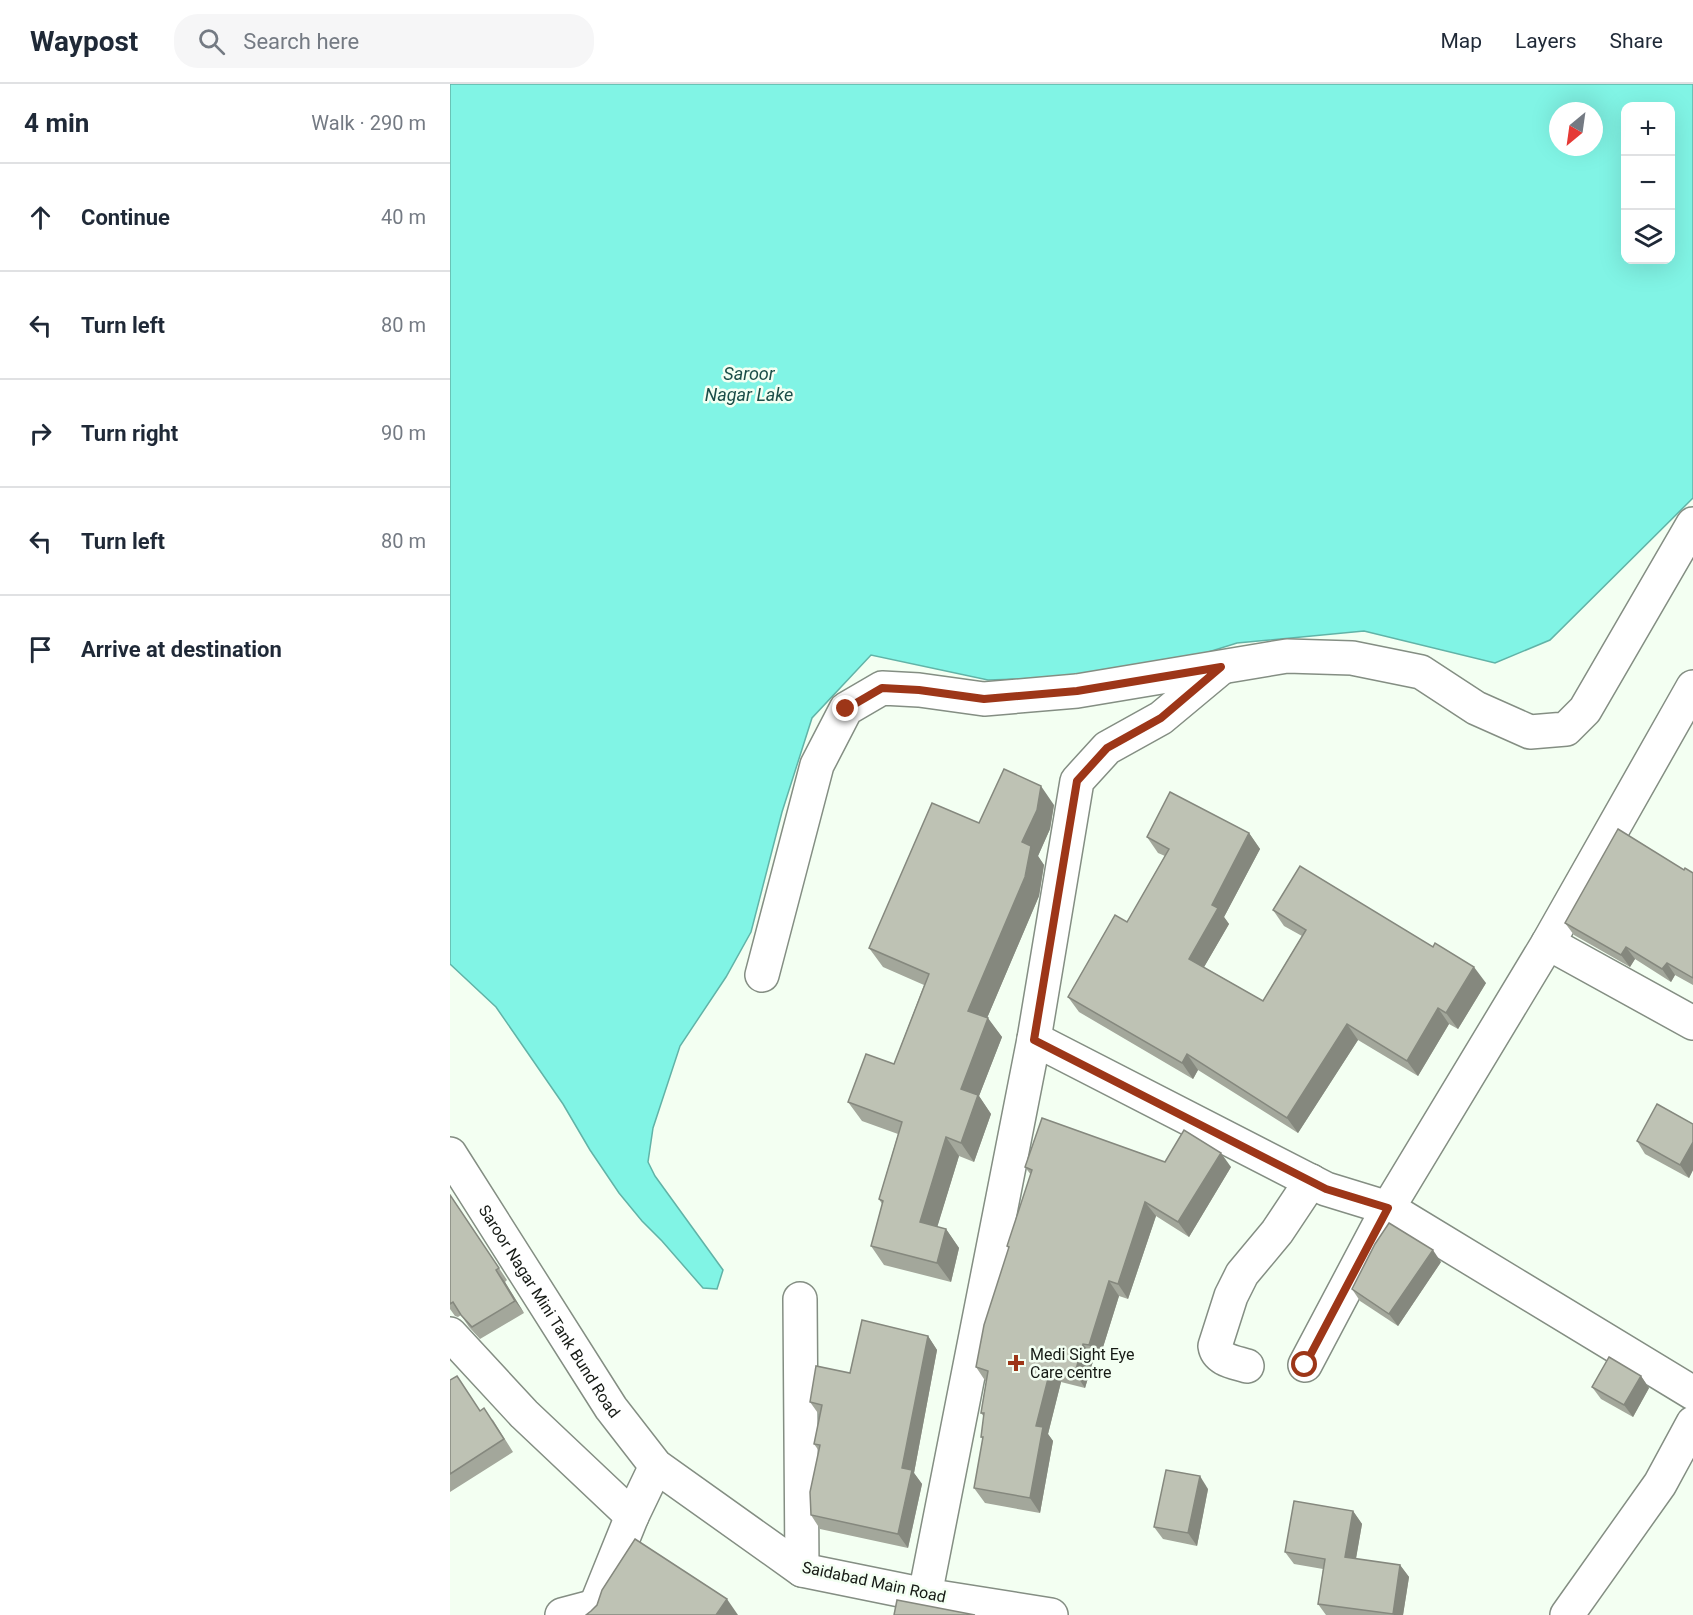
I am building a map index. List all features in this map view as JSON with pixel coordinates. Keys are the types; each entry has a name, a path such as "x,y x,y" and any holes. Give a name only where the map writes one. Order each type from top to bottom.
{"street":[{"path":"762,975 817,765 846,709 882,688 919,690 984,699 1077,691 1287,656 1352,658 1421,672 1476,708 1530,732 1566,729 1585,710 1693,524"},
{"path":"925,1595 1034,1040 1077,781 1107,748 1161,718 1221,667"},
{"path":"1305,1365 1388,1208 1548,943 1693,687"},
{"path":"1548,943 1693,1023"},
{"path":"1034,1040 1326,1189 1388,1208 1693,1393"},
{"name":"Saroor Nagar Mini Tank Bund Road","path":"450,1154 611,1408 656,1466"},
{"path":"1246,1366 1219,1356 1216,1352 1215,1346 1231,1296 1242,1274 1277,1232 1311,1181"},
{"path":"800,1299 802,1570"},
{"path":"450,1334 524,1414 632,1516"},
{"path":"1567,1615 1660,1484 1693,1423"},
{"path":"562,1615 594,1611 632,1516 656,1466"},
{"name":"Saidabad Main Road","path":"656,1466 802,1570 1034,1614"}],"water":[{"name":"Saroor Nagar Lake","path":"450,84 1693,84 1693,498 1550,640 1495,663 1364,631 1237,643 1135,675 988,680 871,655 812,718 782,812 751,932 726,977 680,1046 653,1128 648,1162 655,1176 723,1270 717,1289 703,1288 619,1193 563,1104 496,1007 450,964"}],"building":[{"path":"1004,769 1041,786 1037,810 1022,842 1031,846 1025,877 968,1011 988,1018 961,1089 978,1095 961,1143 946,1137 920,1222 946,1229 937,1263 871,1246 883,1201 879,1199 902,1122 848,1102 866,1054 894,1064 929,974 869,948 932,803 979,823"},
{"path":"1170,792 1249,833 1212,905 1218,908 1189,959 1263,1001 1306,930 1273,910 1300,866 1433,947 1435,943 1474,967 1446,1013 1438,1008 1407,1061 1347,1024 1287,1118 1187,1054 1182,1063 1068,997 1115,915 1127,922 1169,849 1147,837"},
{"path":"1618,829 1684,870 1685,868 1693,873 1693,978 1667,963 1662,969 1626,947 1621,955 1565,923"},
{"path":"1657,1104 1693,1124 1693,1142 1680,1165 1637,1141"},
{"path":"1042,1118 1165,1162 1184,1130 1221,1153 1178,1222 1145,1202 1118,1284 1109,1281 1089,1345 1083,1344 1075,1373 1051,1367 1036,1426 1043,1427 1030,1498 974,1488 983,1437 981,1437 984,1413 981,1413 988,1371 976,1367 984,1325 1032,1170 1025,1167"},
{"path":"450,1195 499,1268 496,1270 515,1301 472,1327 453,1302 450,1304"},
{"path":"1389,1223 1433,1250 1389,1314 1352,1289 1375,1244"},
{"path":"862,1320 928,1336 902,1468 912,1470 898,1534 811,1515 810,1492 820,1445 814,1444 822,1405 810,1402 816,1366 850,1373"},
{"path":"1609,1357 1641,1376 1624,1405 1592,1387"},
{"path":"457,1376 480,1411 484,1408 504,1439 450,1474 450,1380"},
{"path":"1166,1470 1200,1476 1188,1533 1154,1527"},
{"path":"1294,1501 1353,1511 1345,1557 1400,1565 1393,1614 1318,1604 1325,1559 1285,1552"},
{"path":"635,1539 727,1599 716,1615 586,1615 597,1605 602,1590"},
{"path":"897,1600 975,1615 894,1615"}],"place":[{"name":"Medi Sight Eye Care centre","path":"1016,1363"}],"route":[{"path":"846,709 882,688 919,690 984,699 1077,691 1221,667 1161,718 1107,748 1077,781 1034,1040 1326,1189 1388,1208 1305,1365"}]}
